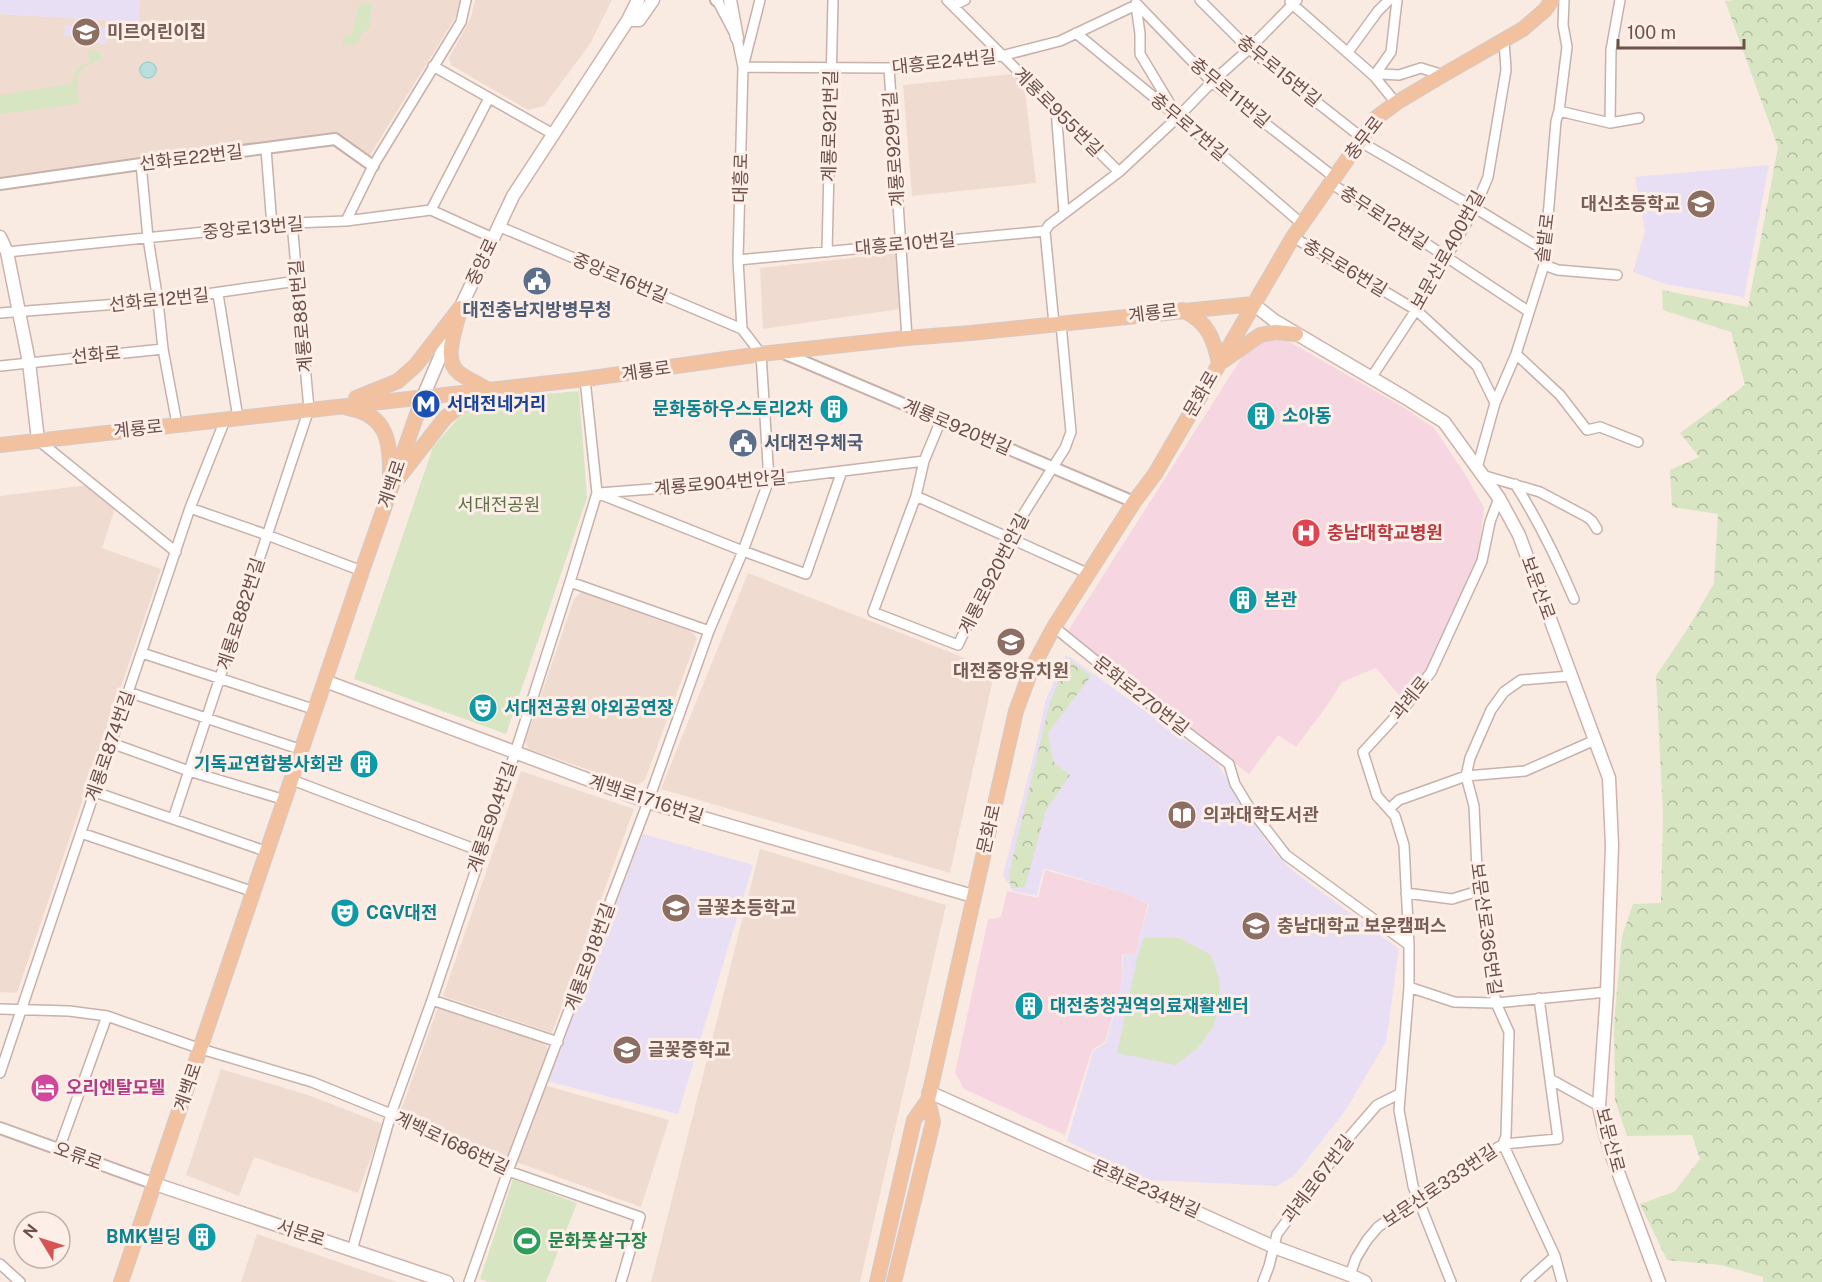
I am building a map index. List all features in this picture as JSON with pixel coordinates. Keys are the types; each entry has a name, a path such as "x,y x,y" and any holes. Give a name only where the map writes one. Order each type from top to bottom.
{"main road":[{"name":"중앙로","path":"423,397 460,308 513,196 628,20 638,0"},
{"path":"628,20 639,20 653,0"},
{"path":"720,0 737,38"},
{"name":"충무로","path":"1253,304 1301,223 1376,118 1396,103 1523,29 1545,10 1552,0"},
{"path":"0,237 7,252 29,362 38,440"},
{"name":"계룡로","path":"0,445 585,379 762,354 1253,304"},
{"name":"보문산로","path":"1253,304 1275,321 1444,423 1499,498 1519,535 1609,778 1612,834 1607,992 1599,1106 1611,1153 1659,1282"},
{"name":"문화로","path":"877,1282 914,1120 929,1096 1016,711 1032,668 1087,573 1155,474 1253,304"},
{"path":"390,488 445,418 456,408 488,390 458,372 452,365 450,355 460,308"},
{"path":"334,406 398,381 416,365 460,308"},
{"path":"1182,310 1193,315 1206,328 1216,350 1219,364 1260,335 1276,332 1296,334"},
{"name":"계백로","path":"121,1282 390,488 423,397"},
{"path":"334,406 363,412 373,417 386,432 390,458 390,488"},
{"name":"계백로1716번길","path":"326,681 648,802 973,896"},
{"name":"문화로","path":"894,1282 933,1122 929,1096"},
{"name":"문화로234번길","path":"929,1096 1274,1247 1365,1282"},
{"name":"서문로","path":"155,1184 447,1282"}],"street":[{"path":"346,220 372,169 461,22 466,0"},
{"path":"743,66 760,0"},
{"name":"계룡로921번길","path":"827,252 833,0"},
{"path":"950,3 965,0"},
{"name":"충무로15번길","path":"1200,0 1249,49 1360,139 1544,250"},
{"path":"1348,52 1378,11 1389,0"},
{"path":"1374,76 1391,52 1397,0"},
{"name":"솔밭로","path":"1480,471 1495,403 1516,354 1544,264 1556,121 1567,47 1563,25 1564,0"},
{"path":"1610,123 1611,50 1620,0"},
{"path":"1058,324 1045,231 1049,225 1119,172 1178,117 1212,81 1249,49 1292,1 1374,76 1396,103"},
{"path":"1136,2 1140,54 1178,117"},
{"name":"대흥로24번길","path":"743,66 889,68 1001,56 1060,41 1136,2"},
{"name":"충무로11번길","path":"1136,2 1212,81 1332,180"},
{"name":"계룡로955번길","path":"950,3 1119,172"},
{"name":"충무로7번길","path":"1076,33 1301,223"},
{"name":"대흥로","path":"737,38 743,66 738,260 742,329"},
{"name":"보문산로400번길","path":"1371,378 1416,310 1475,208 1488,177 1506,70 1504,40"},
{"path":"433,66 553,134"},
{"name":"계룡로929번길","path":"889,68 907,338"},
{"path":"1374,76 1399,75 1421,68 1443,75"},
{"path":"489,98 430,210 493,238"},
{"path":"1056,109 1064,213"},
{"path":"1559,111 1610,123 1639,118"},
{"name":"선화로22번길","path":"0,184 335,139 372,169"},
{"path":"266,149 272,226"},
{"path":"141,164 163,349 177,424"},
{"name":"충무로12번길","path":"1332,180 1528,311"},
{"name":"중앙로13번길","path":"7,252 430,210"},
{"name":"계룡로881번길","path":"292,224 309,409"},
{"name":"중앙로16번길","path":"498,226 742,329"},
{"name":"대흥로10번길","path":"738,260 1045,231"},
{"name":"충무로6번길","path":"1293,237 1416,310 1477,366 1495,403"},
{"path":"1544,264 1557,270 1617,275"},
{"name":"선화로12번길","path":"0,313 158,301 297,281"},
{"path":"218,294 231,419"},
{"name":"계룡로920번안길","path":"941,420 924,461 916,496 873,612 958,645 1009,537 1065,448 1071,432 1058,324"},
{"path":"742,329 762,354"},
{"name":"선화로","path":"0,366 163,349"},
{"name":"계룡로920번길","path":"781,352 1134,502"},
{"name":"계룡로918번길","path":"470,1282 508,1171 648,802 709,631 743,551 769,480 762,354"},
{"path":"1516,354 1560,395 1587,430 1600,427 1638,442"},
{"name":"계룡로904번길","path":"351,1250 391,1114 515,753 597,493 585,379"},
{"name":"계룡로882번길","path":"173,819 309,409"},
{"name":"계룡로874번길","path":"0,1073 190,508 231,419"},
{"path":"38,440 176,552"},
{"name":"계룡로904번안길","path":"597,493 769,480 924,461"},
{"path":"597,493 806,574 842,471"},
{"path":"1480,471 1540,492 1587,517 1597,529"},
{"path":"1515,484 1532,511 1574,599"},
{"path":"916,496 1087,573"},
{"name":"과례로","path":"1451,1282 1413,1186 1399,1110 1409,987 1404,845 1395,816 1377,796 1363,752 1408,703 1431,672 1482,561 1490,522 1499,498"},
{"path":"190,508 362,571"},
{"path":"570,582 709,631"},
{"name":"문화로270번길","path":"1054,627 1229,764 1235,784 1249,807 1286,855 1409,945"},
{"path":"142,653 316,710"},
{"path":"1466,776 1470,758 1491,710 1504,692 1521,680 1570,676"},
{"path":"128,693 302,750"},
{"path":"1389,810 1399,800 1466,776 1525,771 1595,740"},
{"path":"111,743 189,771 285,800"},
{"name":"보문산로365번길","path":"1466,776 1474,806 1478,891 1496,1003 1509,1032 1506,1136 1503,1144"},
{"path":"292,780 480,851"},
{"path":"95,792 268,852"},
{"path":"81,833 254,892"},
{"path":"1406,893 1452,899 1478,891"},
{"path":"1409,987 1454,1002 1496,1003 1607,992"},
{"name":"보문산로333번길","path":"1350,1275 1366,1240 1378,1227 1419,1198 1503,1144 1558,1139 1539,998"},
{"path":"432,1000 558,1042"},
{"name":"계백로1686번길","path":"0,1009 69,1011 107,1016 201,1049 312,1082 391,1114 508,1171 640,1217 621,1282"},
{"path":"59,1149 107,1016"},
{"path":"1550,1079 1599,1106"},
{"name":"과례로67번길","path":"1263,1282 1277,1234 1351,1135 1377,1105 1399,1094"},
{"name":"오류로","path":"0,1128 155,1184"},
{"path":"1503,1144 1555,1256 1562,1282"},
{"path":"1526,1282 1555,1256"},
{"path":"0,1264 20,1282"}],"shaded area":[{"path":"0,0 140,0 138,22 0,14"},
{"path":"140,0 462,0 460,10 370,155 337,134 0,177 0,14 138,22"},
{"path":"475,0 612,0 590,44 544,106 528,110 451,65 449,58 471,17"},
{"name":"미르어린이집","path":"66,25 109,28 106,45 63,35"},
{"path":"1012,74 1024,82 1036,183 912,196 903,85"},
{"name":"대신초등학교","path":"1769,165 1744,297 1665,284 1633,272 1645,231 1635,177"},
{"path":"897,253 900,309 763,329 760,268"},
{"name":"충남대학교병원","path":"1281,337 1403,407 1434,428 1463,471 1484,508 1478,559 1431,663 1404,701 1376,668 1342,682 1296,747 1278,735 1249,774 1066,634 1251,343"},
{"path":"88,485 115,508 102,548 161,569 17,993 0,992 0,496"},
{"path":"748,573 995,670 950,873 661,789"},
{"path":"581,592 692,632 697,638 645,780 635,786 529,749 525,742 574,599"},
{"name":"충남대학교 보운캠퍼스","path":"1065,656 1070,657 1217,763 1275,853 1293,871 1399,949 1386,1042 1345,1111 1294,1176 1277,1186 1147,1180 1067,1141 1093,1051 1106,1043 1122,982 1123,955 1135,955 1149,904 1122,892 1051,870 1043,869 1037,896 1013,891 1003,875 1046,699"},
{"path":"521,771 634,809 552,1033 443,996"},
{"path":"643,834 753,865 678,1114 546,1081"},
{"path":"760,849 946,905 860,1282 651,1282"},
{"path":"1045,870 1122,892 1148,904 1135,955 1122,954 1122,982 1105,1042 1092,1050 1065,1135 964,1089 955,1072 988,920 1001,917 1007,891 1038,898"},
{"path":"438,1007 544,1043 549,1051 538,1082 669,1120 641,1207 505,1158 401,1110"},
{"path":"221,1069 308,1095 383,1124 358,1193 254,1157 239,1196 186,1175"},
{"path":"257,1234 397,1282 241,1282"}],"green space":[{"path":"1822,0 1822,1282 1763,1282 1763,1277 1721,1265 1667,1260 1640,1204 1674,1192 1700,1159 1692,1135 1627,1136 1615,1100 1614,1024 1622,936 1633,904 1661,903 1663,814 1656,676 1690,625 1714,583 1718,514 1672,507 1670,470 1699,457 1680,433 1745,385 1731,332 1663,310 1662,290 1748,307 1778,147 1725,1"},
{"path":"372,2 370,28 362,33 358,44 343,45 343,36 351,35 359,5"},
{"path":"88,49 101,53 102,60 88,65 77,75 79,104 0,114 0,95 72,82 76,69 89,62"},
{"name":"서대전공원","path":"579,391 587,498 506,734 354,679 433,447 462,414 488,399"},
{"path":"1068,659 1091,676 1048,733 1053,761 1070,775 1046,810 1025,887 1011,888 1009,873 1050,702"},
{"path":"1144,938 1180,938 1211,955 1219,979 1220,1001 1213,1027 1198,1048 1175,1065 1117,1053 1137,959"},
{"name":"문화풋살구장","path":"513,1179 577,1203 546,1282 489,1282 480,1279"}],"water":[{"path":"148,62 156,70 148,78 140,70"}],"place":[{"name":"미르어린이집","path":"86,32"},
{"name":"대신초등학교","path":"1701,204"},
{"name":"대전충남지방병무청","path":"537,281"},
{"name":"서대전네거리","path":"426,404"},
{"name":"문화동하우스토리2차","path":"834,409"},
{"name":"소아동","path":"1261,416"},
{"name":"서대전우체국","path":"743,443"},
{"name":"충남대학교병원","path":"1306,533"},
{"name":"본관","path":"1243,600"},
{"name":"대전중앙유치원","path":"1011,642"},
{"name":"서대전공원 야외공연장","path":"483,708"},
{"name":"기독교연합봉사회관","path":"364,764"},
{"name":"의과대학도서관","path":"1182,815"},
{"name":"글꽃초등학교","path":"676,908"},
{"name":"CGV대전","path":"345,913"},
{"name":"충남대학교 보운캠퍼스","path":"1256,926"},
{"name":"대전충청권역의료재활센터","path":"1029,1006"},
{"name":"글꽃중학교","path":"627,1050"},
{"name":"오리엔탈모텔","path":"45,1088"},
{"name":"BMK빌딩","path":"202,1237"},
{"name":"문화풋살구장","path":"527,1241"}]}
